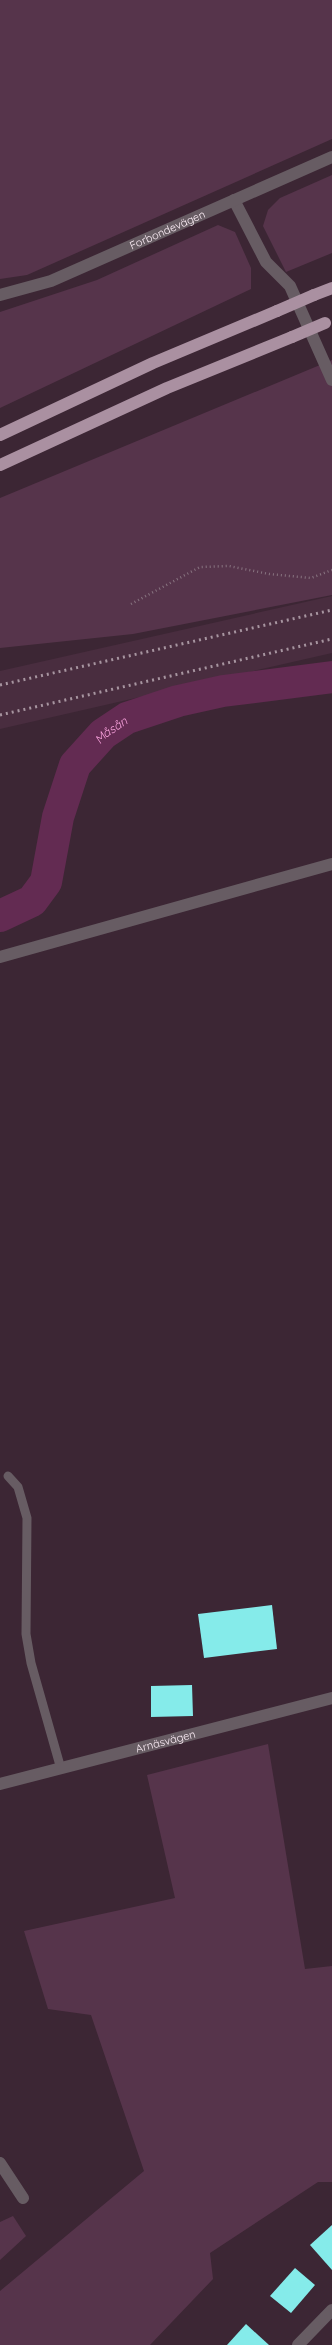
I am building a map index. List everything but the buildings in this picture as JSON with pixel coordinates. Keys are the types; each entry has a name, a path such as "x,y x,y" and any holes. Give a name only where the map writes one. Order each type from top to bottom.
{"highway":[{"path":"0,435 153,363 332,288"},
{"path":"0,464 167,388 328,321"}],"street":[{"name":"Forbondevägen","path":"0,295 51,281 332,157"},
{"path":"234,200 266,262 290,286 332,380"},
{"path":"0,957 332,864"},
{"name":"Arnäsvägen","path":"0,1784 332,1698"},
{"path":"0,2163 24,2198"},
{"path":"298,2345 332,2310"}],"lane":[{"path":"8,1476 18,1487 27,1518 26,1634 31,1663 61,1768"}],"path":[{"path":"131,604 200,567 230,566 269,574 311,578 332,570"}],"shaded area":[{"path":"0,0 332,0 332,139 27,275 0,279"},
{"path":"332,175 332,253 286,272 263,226 268,210 280,198"},
{"path":"218,225 235,232 251,268 251,289 0,408 0,312 97,280"},
{"path":"332,360 332,595 133,634 0,648 0,498"},
{"path":"332,596 332,653 0,729 0,671"},
{"path":"268,1744 305,1969 332,1966 332,2182 318,2182 210,2253 213,2279 150,2345 0,2345 0,2291 144,2171 91,2015 48,2009 24,1931 175,1898 147,1775"},
{"path":"13,2216 26,2236 0,2260 0,2222"}],"waterway":[{"name":"Måsån","path":"0,916 32,901 46,882 58,817 75,765 103,734 127,718 178,701 223,691 332,677"}],"railway":[{"path":"0,685 332,610"},
{"path":"0,715 332,639"}]}
